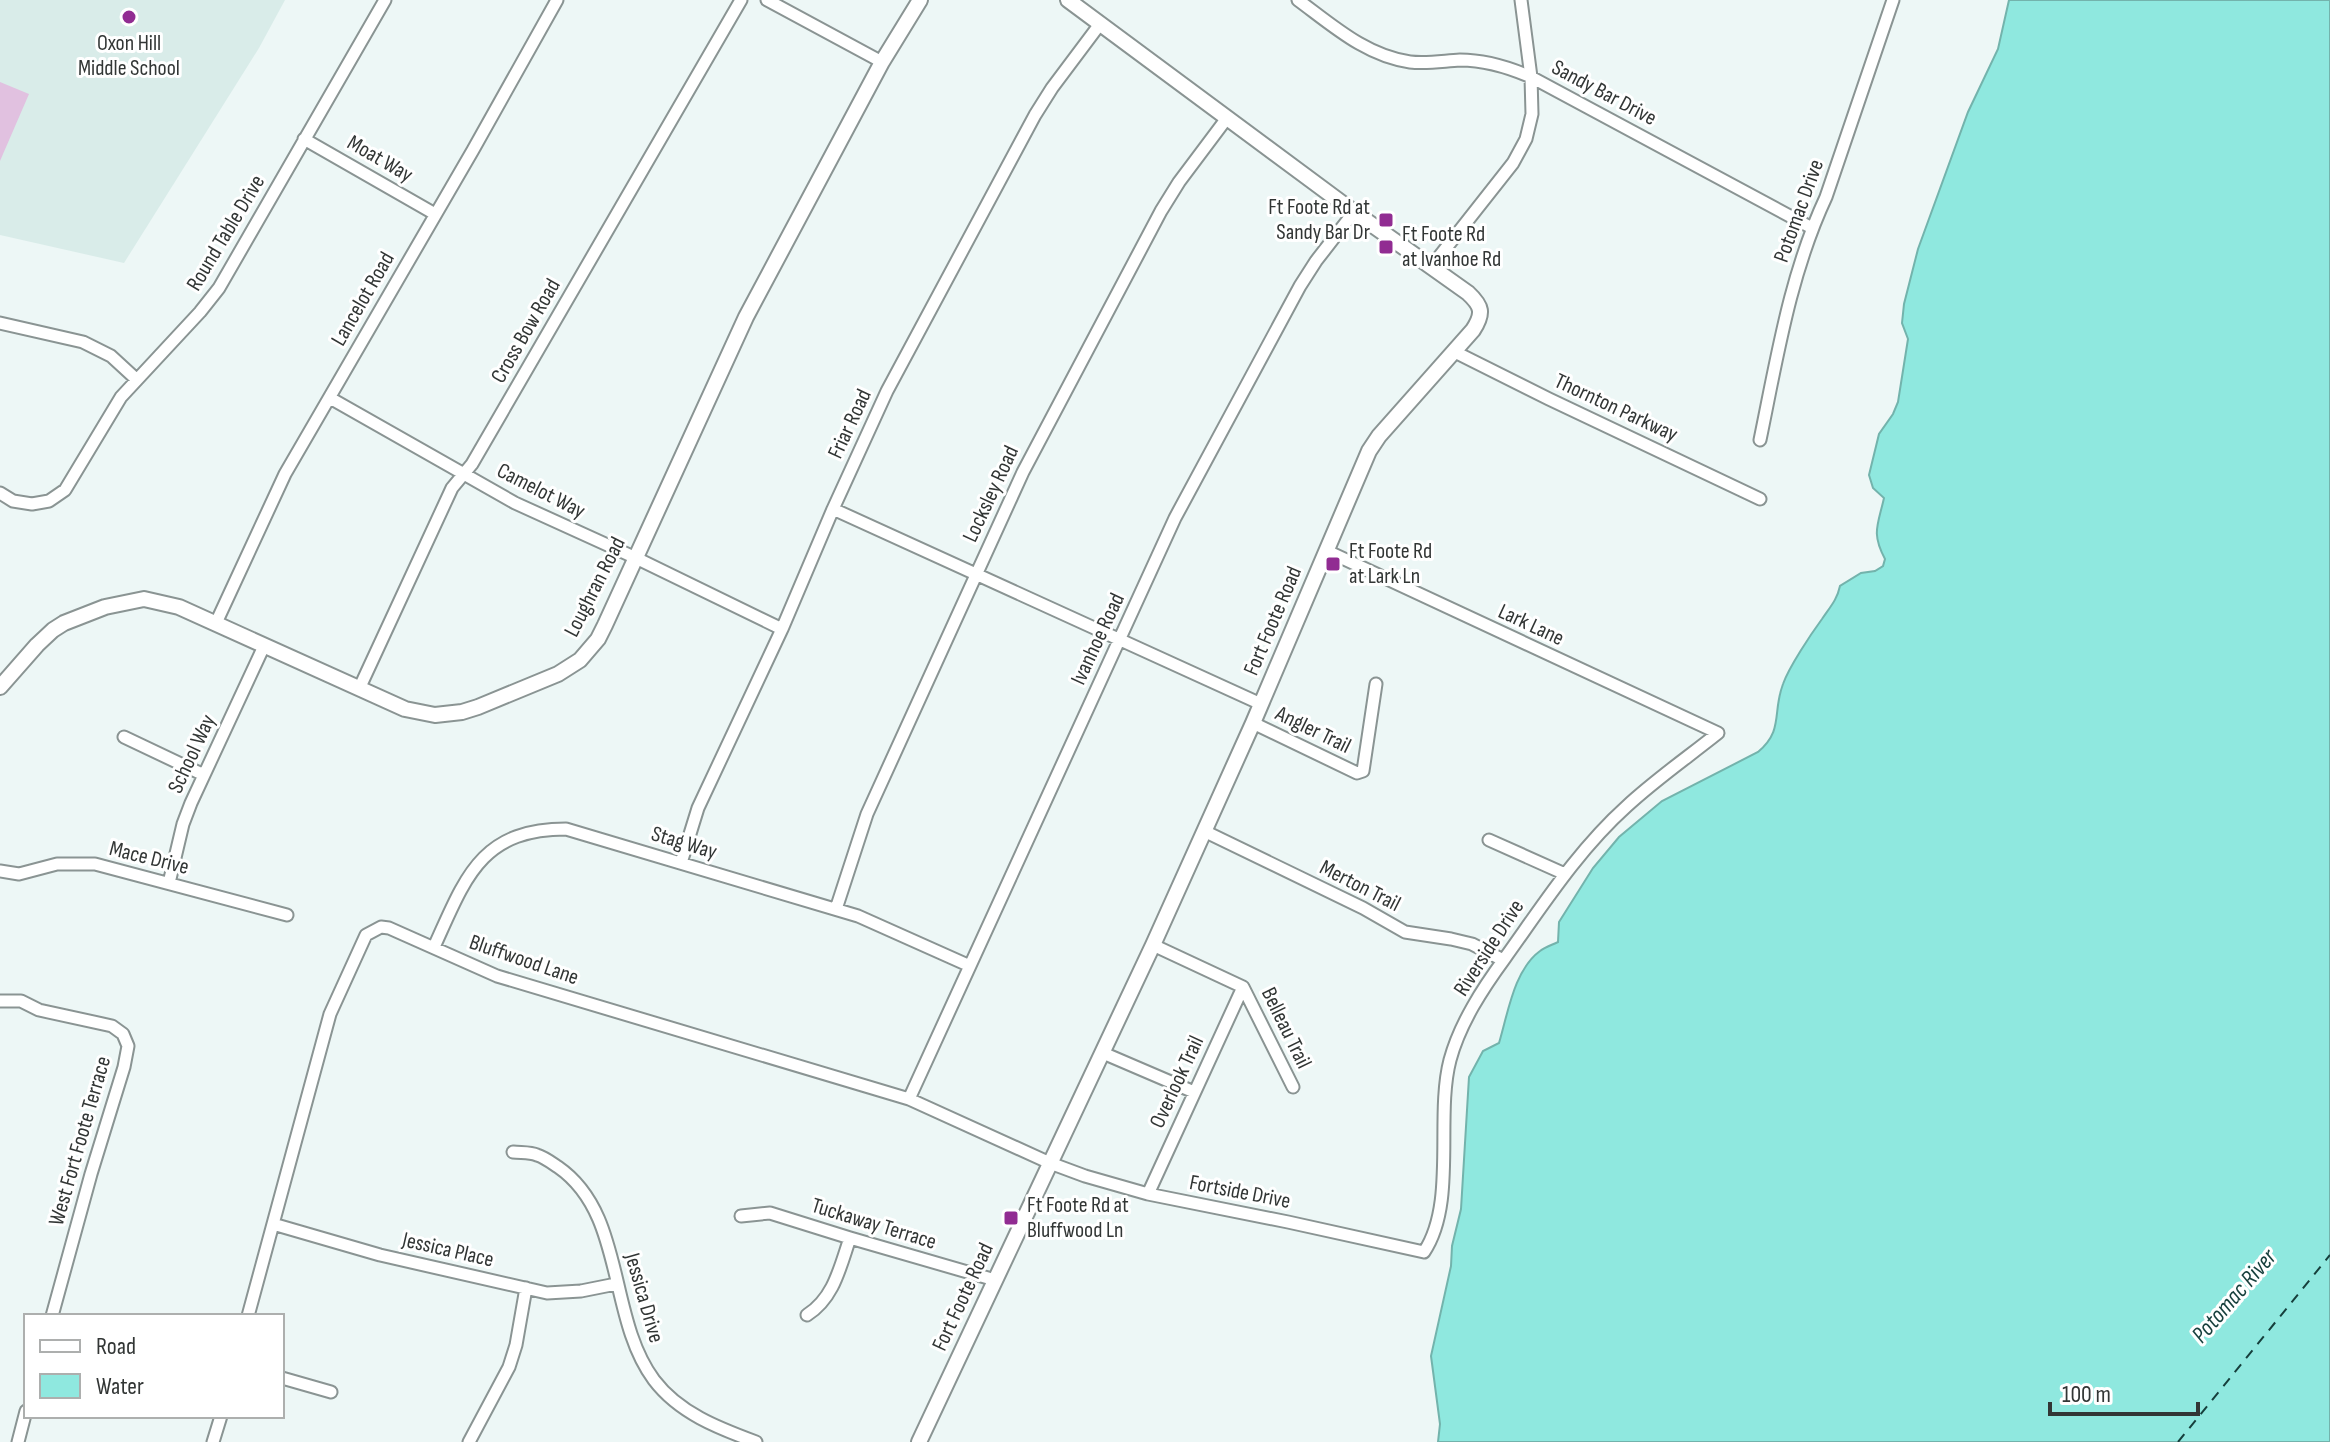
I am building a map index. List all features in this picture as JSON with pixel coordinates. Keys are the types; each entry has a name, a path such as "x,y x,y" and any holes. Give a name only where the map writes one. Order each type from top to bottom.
{"street":[{"name":"Round Table Drive","path":"0,493 13,501 32,504 49,501 58,496 73,478 110,413 136,379 210,300 385,0"},
{"name":"Lancelot Road","path":"216,623 285,474 557,0"},
{"name":"Cross Bow Road","path":"359,689 452,488 472,464 741,0"},
{"path":"767,0 882,62"},
{"name":"Loughran Road","path":"0,687 53,630 81,615 144,599 166,602 420,714 448,714 478,707 558,674 580,660 598,639 746,317 882,62 920,0"},
{"name":"Fort Foote Road","path":"919,1442 1153,945 1253,723 1356,479 1379,436 1455,352 1482,314 1481,307 1468,293 1068,0"},
{"path":"1521,0 1531,77"},
{"name":"Potomac Drive","path":"1760,440 1783,327 1812,228 1826,197 1893,0"},
{"path":"1300,1 1360,44 1389,57 1432,63 1481,61 1506,66 1531,77"},
{"name":"Friar Road","path":"681,863 698,808 782,629 887,391 1012,156 1052,88 1100,24"},
{"name":"Sandy Bar Drive","path":"1431,267 1521,151 1532,114 1531,77 1812,228"},
{"name":"Locksley Road","path":"836,909 867,814 1036,445 1161,211 1227,118"},
{"name":"Moat Way","path":"304,139 435,214"},
{"name":"Ivanhoe Road","path":"909,1099 1175,518 1293,299 1316,261 1354,212"},
{"path":"0,323 83,342 111,356 136,379"},
{"name":"Thornton Parkway","path":"1455,352 1760,499"},
{"name":"Camelot Way","path":"330,398 515,503 782,629"},
{"path":"833,509 1261,704"},
{"name":"Lark Lane","path":"1327,551 1718,733"},
{"name":"School Way","path":"169,883 183,824 264,646"},
{"name":"Angler Trail","path":"1253,723 1357,773 1363,771 1376,684"},
{"name":"Riverside Drive","path":"1424,1252 1433,1235 1440,1203 1450,1060 1466,1021 1496,968 1565,874 1627,806 1718,733"},
{"path":"124,737 204,775"},
{"name":"Stag Way","path":"434,947 463,884 488,853 517,836 566,829 858,916 970,966"},
{"name":"Merton Trail","path":"1204,831 1363,908 1405,932 1472,944 1503,960"},
{"path":"1489,840 1565,874"},
{"name":"Mace Drive","path":"0,871 19,874 57,864 95,864 287,915"},
{"name":"Bluffwood Lane","path":"249,1314 330,1014 366,935 381,927 497,976 909,1099 1050,1163"},
{"path":"1153,945 1243,987"},
{"name":"Belleau Trail","path":"1243,987 1293,1087"},
{"name":"Overlook Trail","path":"1148,1194 1243,987"},
{"name":"West Fort Foote Terrace","path":"0,1001 21,1001 39,1010 112,1026 122,1033 128,1046 53,1314"},
{"path":"1103,1053 1194,1092"},
{"name":"Jessica Drive","path":"513,1152 537,1155 567,1174 583,1191 601,1225 635,1345 663,1391 696,1416 756,1442"},
{"name":"Fortside Drive","path":"1050,1163 1148,1194 1424,1252"},
{"name":"Tuckaway Terrace","path":"741,1216 770,1213 995,1280"},
{"name":"Jessica Place","path":"273,1224 380,1255 547,1293 616,1284"},
{"path":"807,1315 816,1310 831,1290 850,1238"},
{"path":"469,1442 509,1367 526,1288"},
{"path":"284,1379 331,1392"},
{"path":"18,1442 24,1418"},
{"path":"213,1442 220,1418"}],"shaded area":[{"path":"0,0 285,0 259,48 124,263 0,235"},
{"path":"0,82 29,94 0,161"}],"water":[{"name":"Potomac River","path":"2009,0 2330,0 2330,1442 1438,1442 1440,1424 1431,1356 1461,1209 1469,1077 1483,1051 1499,1043 1513,993 1524,969 1540,951 1558,942 1559,922 1593,868 1619,837 1662,801 1758,752 1766,744 1774,728 1786,677 1833,603 1840,586 1861,573 1883,566 1885,559 1877,529 1884,498 1873,488 1869,475 1879,434 1898,402 1908,339 1902,323 1904,304 1918,249 1968,112 1998,49"}],"ferry route":[{"path":"2178,1442 2330,1255"}],"place":[{"name":"Oxon Hill Middle School","path":"129,17"},
{"name":"Ft Foote Rd at Sandy Bar Dr","path":"1386,220"},
{"name":"Ft Foote Rd at Ivanhoe Rd","path":"1386,247"},
{"name":"Ft Foote Rd at Lark Ln","path":"1333,564"},
{"name":"Ft Foote Rd at Bluffwood Ln","path":"1011,1218"}]}
